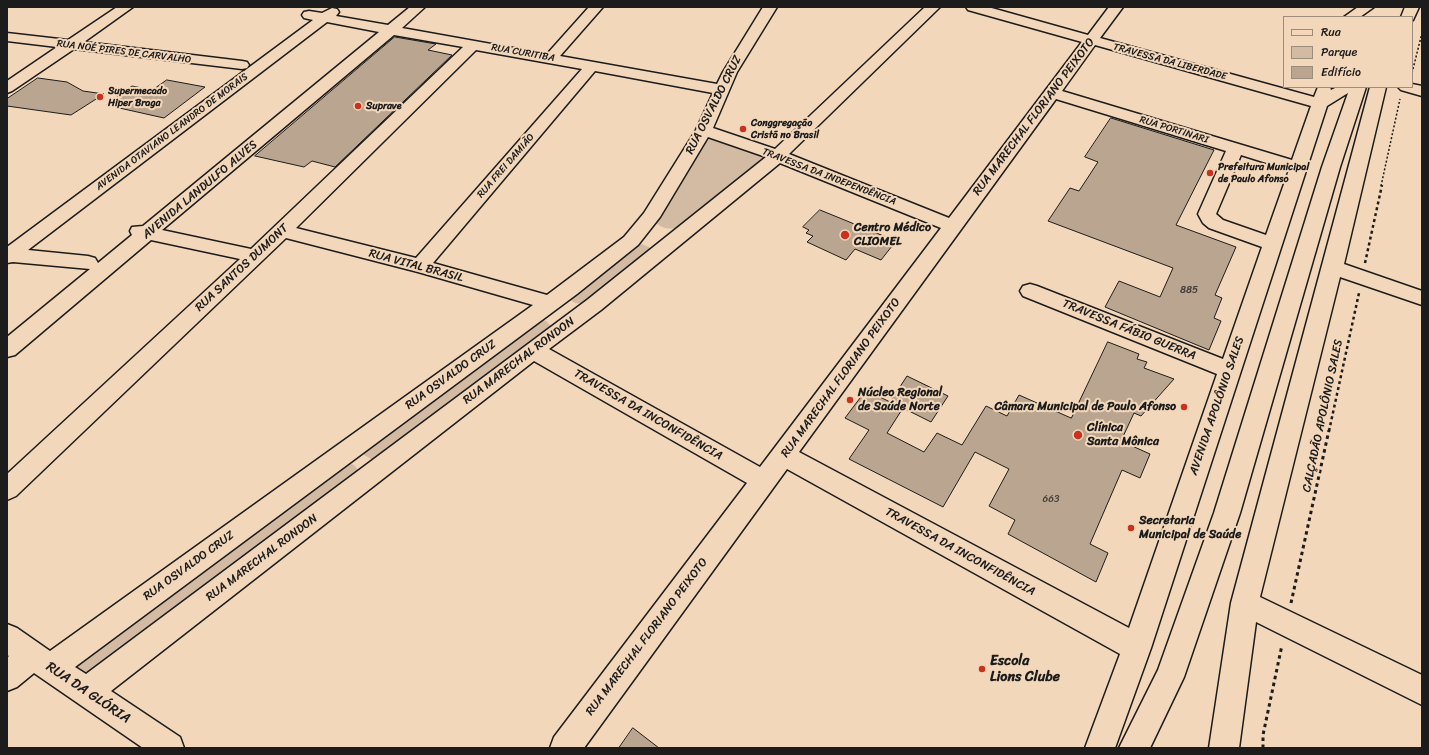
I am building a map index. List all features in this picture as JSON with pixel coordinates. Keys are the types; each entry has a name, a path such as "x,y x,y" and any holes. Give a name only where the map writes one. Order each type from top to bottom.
{"street":[{"path":"7,88 126,7"},
{"name":"AVENIDA OTAVIANO LEANDRO DE MORAIS","path":"8,250 143,138 242,65 318,11 338,7"},
{"path":"386,28 418,7"},
{"path":"551,58 596,7"},
{"name":"RUA OSVALDO CRUZ","path":"7,677 41,662 320,470 570,290 631,240 651,217 704,130 730,72 770,7"},
{"name":"RUA MARECHAL RONDON","path":"86,692 398,455 542,343 594,305 656,253 778,156 933,7"},
{"name":"TRAVESSA DA LIBERDADE","path":"973,7 1090,40 1283,86"},
{"name":"RUA MARECHAL FLORIANO PEIXOTO","path":"565,748 1116,7"},
{"path":"1353,16 1367,7"},
{"name":"AVENIDA OTAVIANO LEANDRO DE MORAIS","path":"8,250 159,142 318,11"},
{"name":"RUA CURITIBA","path":"318,11 386,28 722,90"},
{"name":"AVENIDA LANDULFO ALVES","path":"7,329 129,230 386,28"},
{"name":"AVENIDA LANDULFO ALVES","path":"7,349 148,233 386,28"},
{"name":"RUA NOÉ PIRES DE CARVALHO","path":"7,38 242,65"},
{"name":"RUA SANTOS DUMONT","path":"7,489 282,231 473,44"},
{"name":"RUA FREI DAMIÃO","path":"420,266 592,66"},
{"name":"TRAVESSA DA LIBERDADE","path":"1292,88 1322,95"},
{"path":"1322,95 1344,89 1354,88"},
{"path":"1224,748 1245,603 1333,267 1365,88"},
{"path":"1134,748 1170,677 1227,513 1331,166 1365,88"},
{"path":"1403,91 1422,91"},
{"name":"RUA PORTINARI","path":"1051,93 1298,168"},
{"name":"AVENIDA APOLÔNIO SALES","path":"1100,748 1137,648 1322,95"},
{"name":"TRAVESSA DA INDEPENDÊNCIA","path":"704,130 778,156 953,226"},
{"path":"143,138 159,142"},
{"path":"1235,149 1207,214 1209,219 1216,224 1272,244"},
{"path":"651,217 651,224 657,231 668,234 686,229"},
{"path":"129,230 255,256"},
{"name":"RUA VITAL BRASIL","path":"282,231 420,266 550,303"},
{"path":"631,240 649,243 656,253"},
{"path":"8,250 88,263"},
{"path":"1333,267 1422,298"},
{"path":"570,290 566,294 566,301 572,307 583,309 594,305"},
{"name":"TRAVESSA FÁBIO GUERRA","path":"1030,291 1229,370"},
{"path":"526,321 544,321 550,325 552,332 542,343"},
{"name":"TRAVESSA DA INCONFIDÊNCIA","path":"542,343 764,481"},
{"path":"371,432 366,438 361,450 369,461 382,462 398,455"},
{"name":"TRAVESSA DA INCONFIDÊNCIA","path":"783,456 1137,648"},
{"path":"320,470 339,461 352,462 361,471 356,484 349,492"},
{"path":"1245,603 1422,690"},
{"name":"RUA DA GLÓRIA","path":"7,638 169,748"}],"path":[{"path":"1413,69 1422,33"},
{"name":"CALÇADÃO APOLÔNIO SALES","path":"1263,748 1262,735 1403,91"}],"green space":[{"path":"709,139 714,139 766,157 679,227 661,227 654,219 704,142"},
{"path":"639,243 649,247 651,252 584,304 575,303 569,299"},
{"path":"540,319 546,321 552,327 375,461 364,455 363,450"},
{"path":"346,462 354,465 359,471 87,689 54,667"}],"building":[{"name":"Suprave","path":"395,37 436,44 428,50 452,55 335,167 312,161 304,167 255,156"},
{"path":"38,78 67,82 83,91 104,94 71,115 7,106 7,99"},
{"path":"167,80 205,87 164,118 106,105 132,86 152,90"},
{"path":"1111,118 1214,150 1176,225 1236,247 1215,295 1222,298 1214,318 1221,321 1209,350 1105,307 1119,281 1160,297 1173,268 1048,221 1070,188 1079,191 1098,162 1085,157"},
{"name":"Centro Médico CLIOMEL","path":"820,210 896,241 881,260 855,249 846,260 807,242 813,236 806,233 809,230 803,227"},
{"path":"1108,342 1139,354 1137,359 1147,362 1144,368 1174,379 1141,416 1134,413 1121,441 1150,454 1140,478 1122,470 1090,544 1108,553 1096,582 1008,534 1015,520 989,506 1009,469 975,452 943,507 849,459 869,430 845,418 866,390 890,402 907,376 948,396 931,422 903,408 887,433 924,452 937,433 962,445 986,406 1007,416 1019,395 1071,418"},
{"path":"633,728 659,748 619,748"}],"place":[{"name":"Supermecado Hiper Braga","path":"100,97"},
{"name":"Suprave","path":"358,106"},
{"name":"Conggregação Cristã no Brasil","path":"743,129"},
{"name":"Prefeitura Municipal de Paulo Afonso","path":"1210,173"},
{"name":"Centro Médico CLIOMEL","path":"845,235"},
{"name":"Núcleo Regional de Saúde Norte","path":"850,400"},
{"name":"Câmara Municipal de Paulo Afonso","path":"1184,407"},
{"name":"Clínica Santa Mônica","path":"1078,435"},
{"name":"Secretaria Municipal de Saúde","path":"1131,528"},
{"name":"Escola Lions Clube","path":"982,669"}]}
